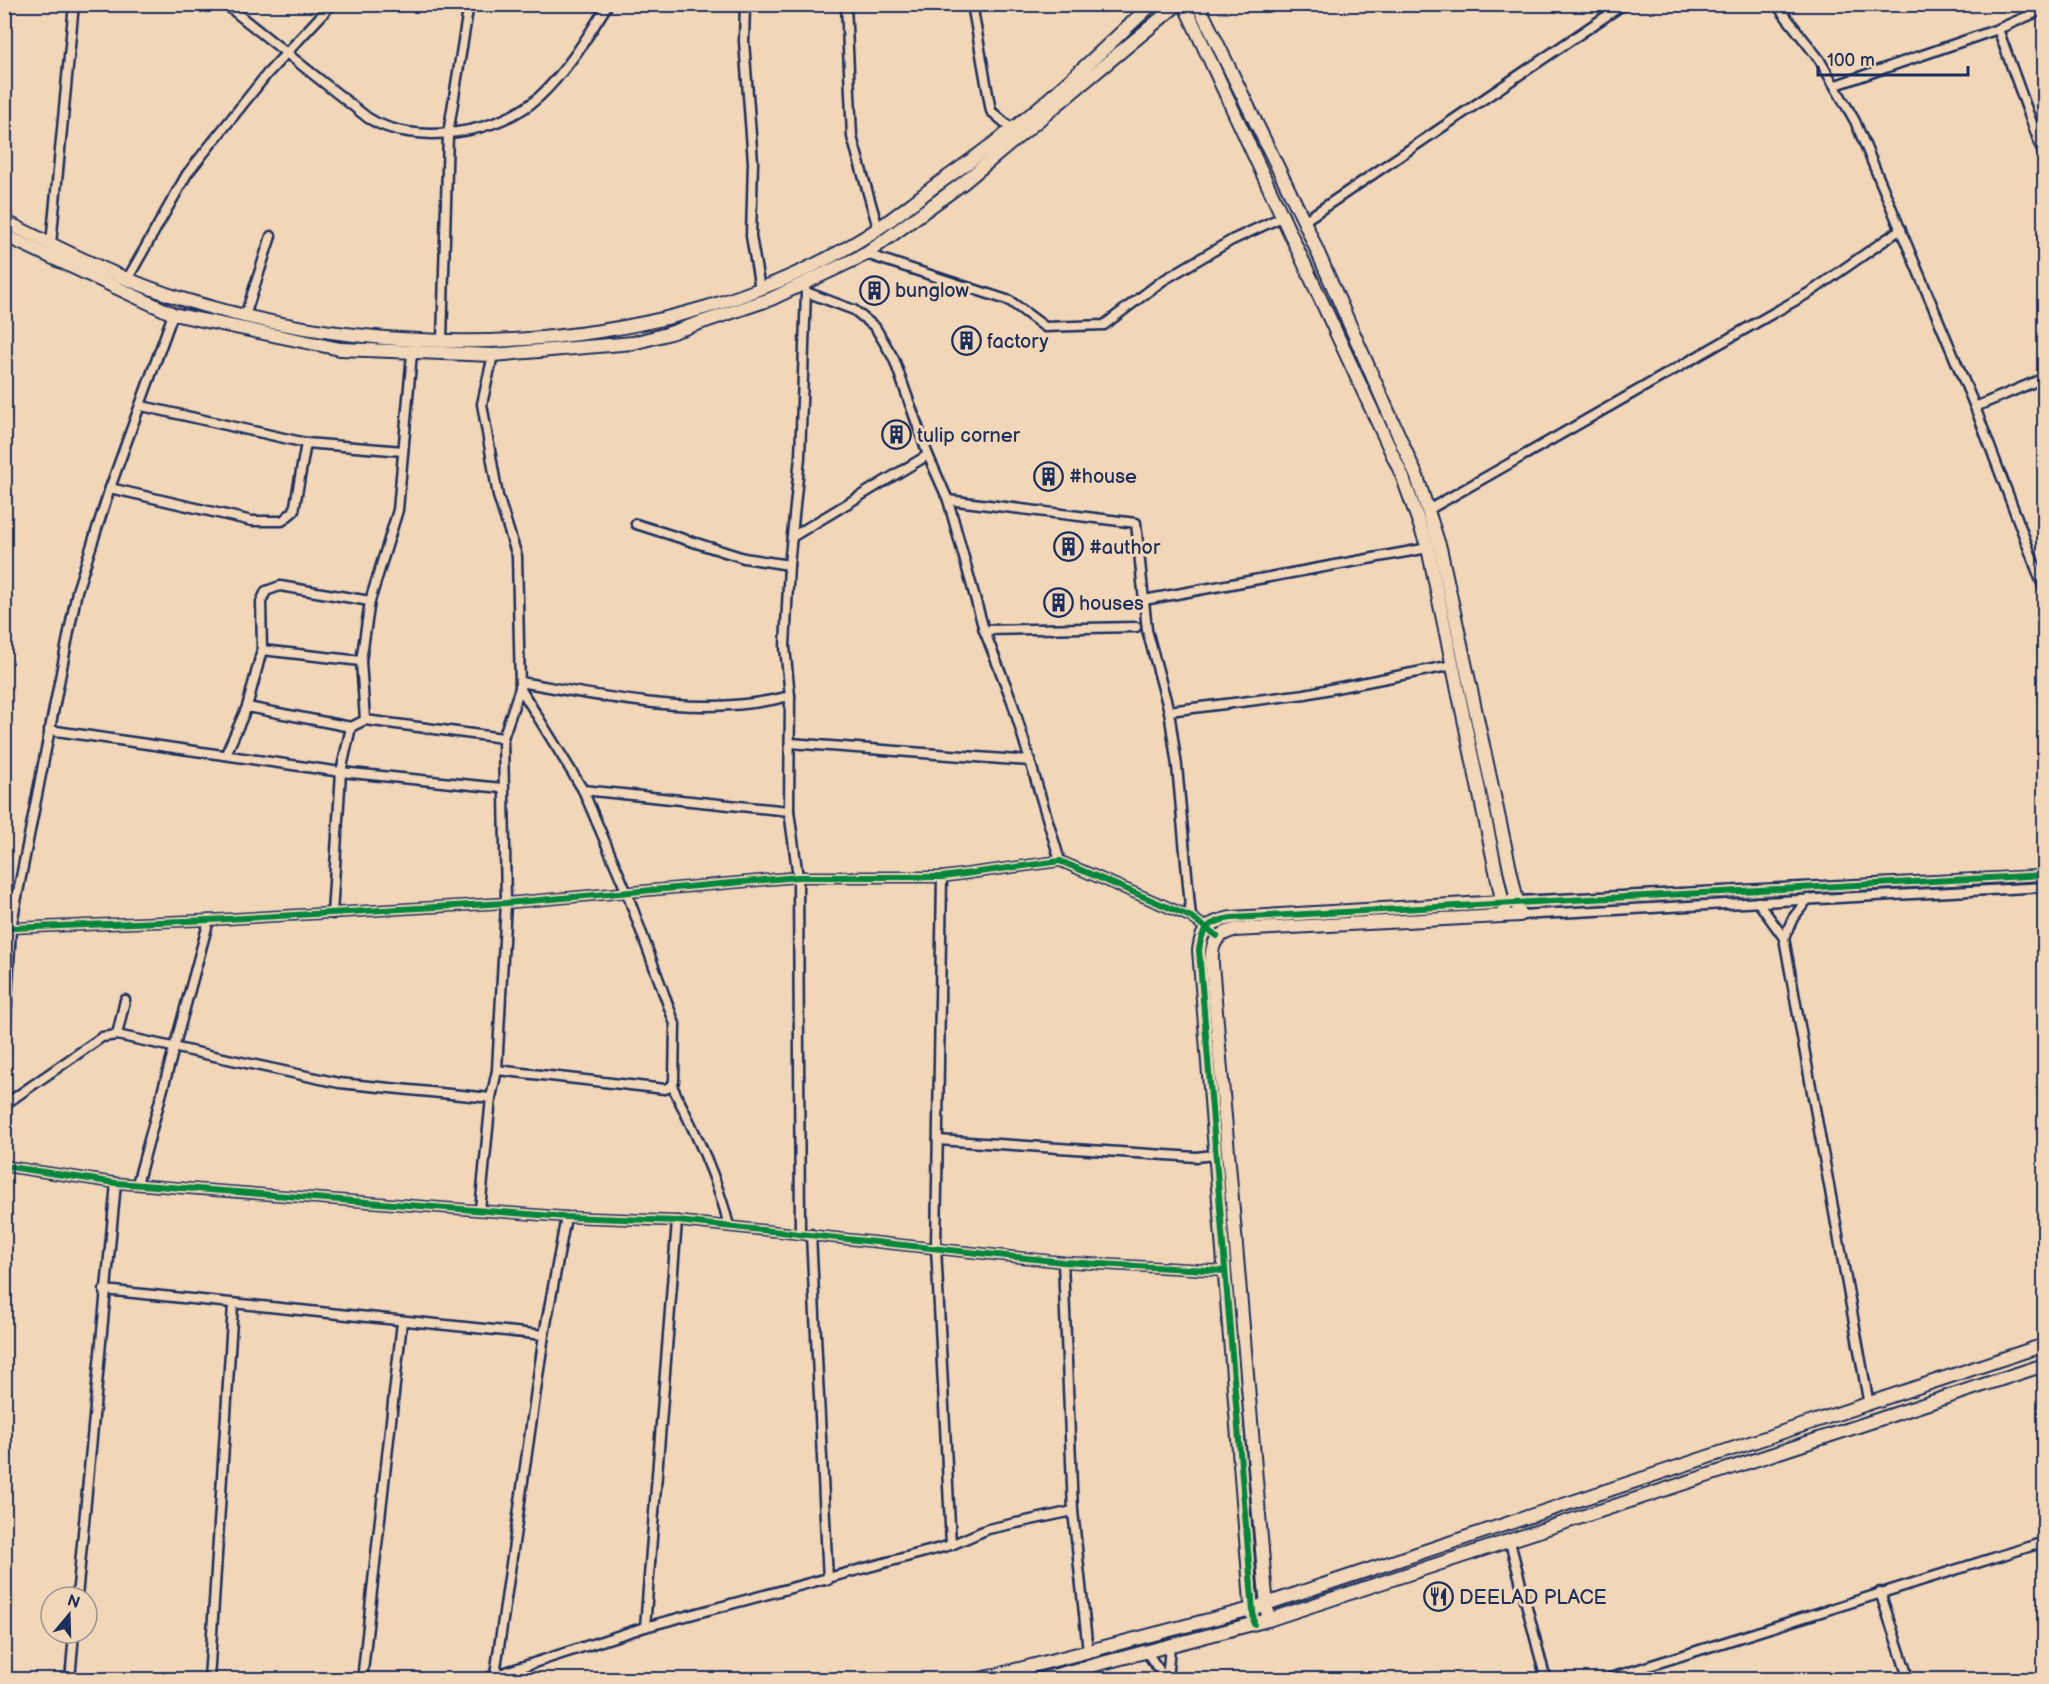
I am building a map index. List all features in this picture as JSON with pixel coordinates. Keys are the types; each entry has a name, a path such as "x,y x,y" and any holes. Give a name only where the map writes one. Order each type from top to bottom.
{"main road":[{"path":"4,220 51,244 183,300 245,316 342,334 442,340 515,339 586,334 678,315 760,289 865,238 1012,129 1152,4"},
{"path":"4,235 173,314 340,349 492,355 633,343 735,313 805,288 866,254 963,183 1178,4"},
{"path":"1184,4 1402,475 1428,548 1504,909"},
{"path":"1198,4 1304,221 1417,477 1440,548 1520,915 1504,909 1231,918 1209,923 1205,927 1199,950 1214,1155 1229,1235 1225,1270 1254,1624"},
{"path":"1268,1620 1229,1235 1212,950 1217,936 1234,930 1504,909 1518,901"},
{"path":"977,1680 1251,1609 2044,1346"},
{"path":"1037,1680 1268,1620 2044,1365"}],"street":[{"path":"51,244 74,4"},
{"path":"225,4 286,54 385,129 409,133 448,134 514,115 539,96 586,39 608,4"},
{"path":"128,278 187,174 232,117 332,4"},
{"path":"442,340 448,134 469,4"},
{"path":"745,4 744,41 753,162 751,236 760,289"},
{"path":"846,4 852,137 878,228"},
{"path":"972,4 991,111 1012,129"},
{"path":"1304,221 1624,4"},
{"path":"1776,4 1819,59 1855,121 1976,407 2044,589"},
{"path":"1836,86 1998,29 2044,9"},
{"path":"1998,29 2044,156"},
{"path":"866,254 1010,301 1045,327 1104,324 1162,282 1232,240 1284,216"},
{"path":"1428,510 1812,291 1901,229"},
{"path":"245,316 271,236"},
{"path":"800,1233 798,877 789,811 790,696 785,647 789,565 800,457 805,288 854,310 875,327 894,359 928,456 948,500 984,630 1012,701 1060,861"},
{"path":"4,1057 11,928 77,591 110,488 142,406 173,314"},
{"path":"365,720 361,661 370,601 398,510 412,353"},
{"path":"480,1210 491,1098 497,1070 506,903 502,788 503,738 520,685 517,556 498,496 482,404 492,355"},
{"path":"1976,407 2044,378"},
{"path":"142,406 306,443 403,452"},
{"path":"110,488 252,521 282,521 294,511 306,443"},
{"path":"792,537 928,456"},
{"path":"948,500 1132,521 1138,528 1147,630 1169,711 1180,786 1191,917"},
{"path":"636,524 744,558 789,565"},
{"path":"1143,600 1428,548"},
{"path":"226,754 247,707 262,650 261,602 266,591 280,586 370,601"},
{"path":"984,630 1136,627"},
{"path":"262,650 361,661"},
{"path":"1169,711 1305,694 1453,665"},
{"path":"520,685 656,705 761,704 790,696"},
{"path":"520,685 583,790 627,893 675,1024 672,1086 699,1139 722,1199 729,1226"},
{"path":"247,707 351,727 365,720 503,738"},
{"path":"332,914 341,772 351,727"},
{"path":"49,730 341,772 502,788"},
{"path":"790,743 1030,761"},
{"path":"583,790 789,811"},
{"path":"11,928 332,914 506,903 798,877 942,877 1060,861 1191,917 1217,936"},
{"path":"1518,901 2044,875"},
{"path":"942,877 936,1248 951,1545"},
{"path":"1520,915 2044,887"},
{"path":"4,896 16,898"},
{"path":"1784,938 1793,918 1808,899"},
{"path":"1758,902 1784,938 1869,1405"},
{"path":"137,1184 208,920"},
{"path":"117,1035 125,1000"},
{"path":"4,1106 102,1037 117,1035 339,1083 491,1098"},
{"path":"497,1070 665,1089 672,1086"},
{"path":"938,1140 1196,1157 1214,1155"},
{"path":"4,1166 116,1183 566,1216 677,1221 1063,1262 1225,1270"},
{"path":"78,1585 104,1290 116,1183"},
{"path":"495,1675 544,1335 566,1216"},
{"path":"645,1627 677,1221"},
{"path":"812,1234 828,1580"},
{"path":"1063,1262 1073,1511 1088,1650"},
{"path":"104,1290 544,1335"},
{"path":"209,1680 233,1305"},
{"path":"362,1680 402,1322"},
{"path":"2044,1331 2044,1346"},
{"path":"481,1680 495,1675 511,1675 645,1627 828,1580 951,1545 988,1529 1073,1511"},
{"path":"1510,1542 1546,1680"},
{"path":"1604,1680 2044,1542"},
{"path":"1880,1592 1909,1680"},
{"path":"70,1680 73,1645"},
{"path":"1167,1680 1170,1646"},
{"path":"1146,1651 1167,1680"}],"cycle path":[{"path":"11,928 209,920 506,903 798,877 942,877 1060,861 1191,917 1217,936"},
{"path":"1254,1624 1199,950 1202,936 1208,927 1217,921 1231,918 2044,875"},
{"path":"4,1166 116,1183 566,1217 677,1221 1063,1262 1225,1271"}],"place":[{"name":"bunglow","path":"874,290"},
{"name":"factory","path":"966,341"},
{"name":"tulip corner","path":"896,435"},
{"name":"#house","path":"1048,476"},
{"name":"#author","path":"1068,547"},
{"name":"houses","path":"1058,603"},
{"name":"DEELAD PLACE","path":"1438,1597"}]}
